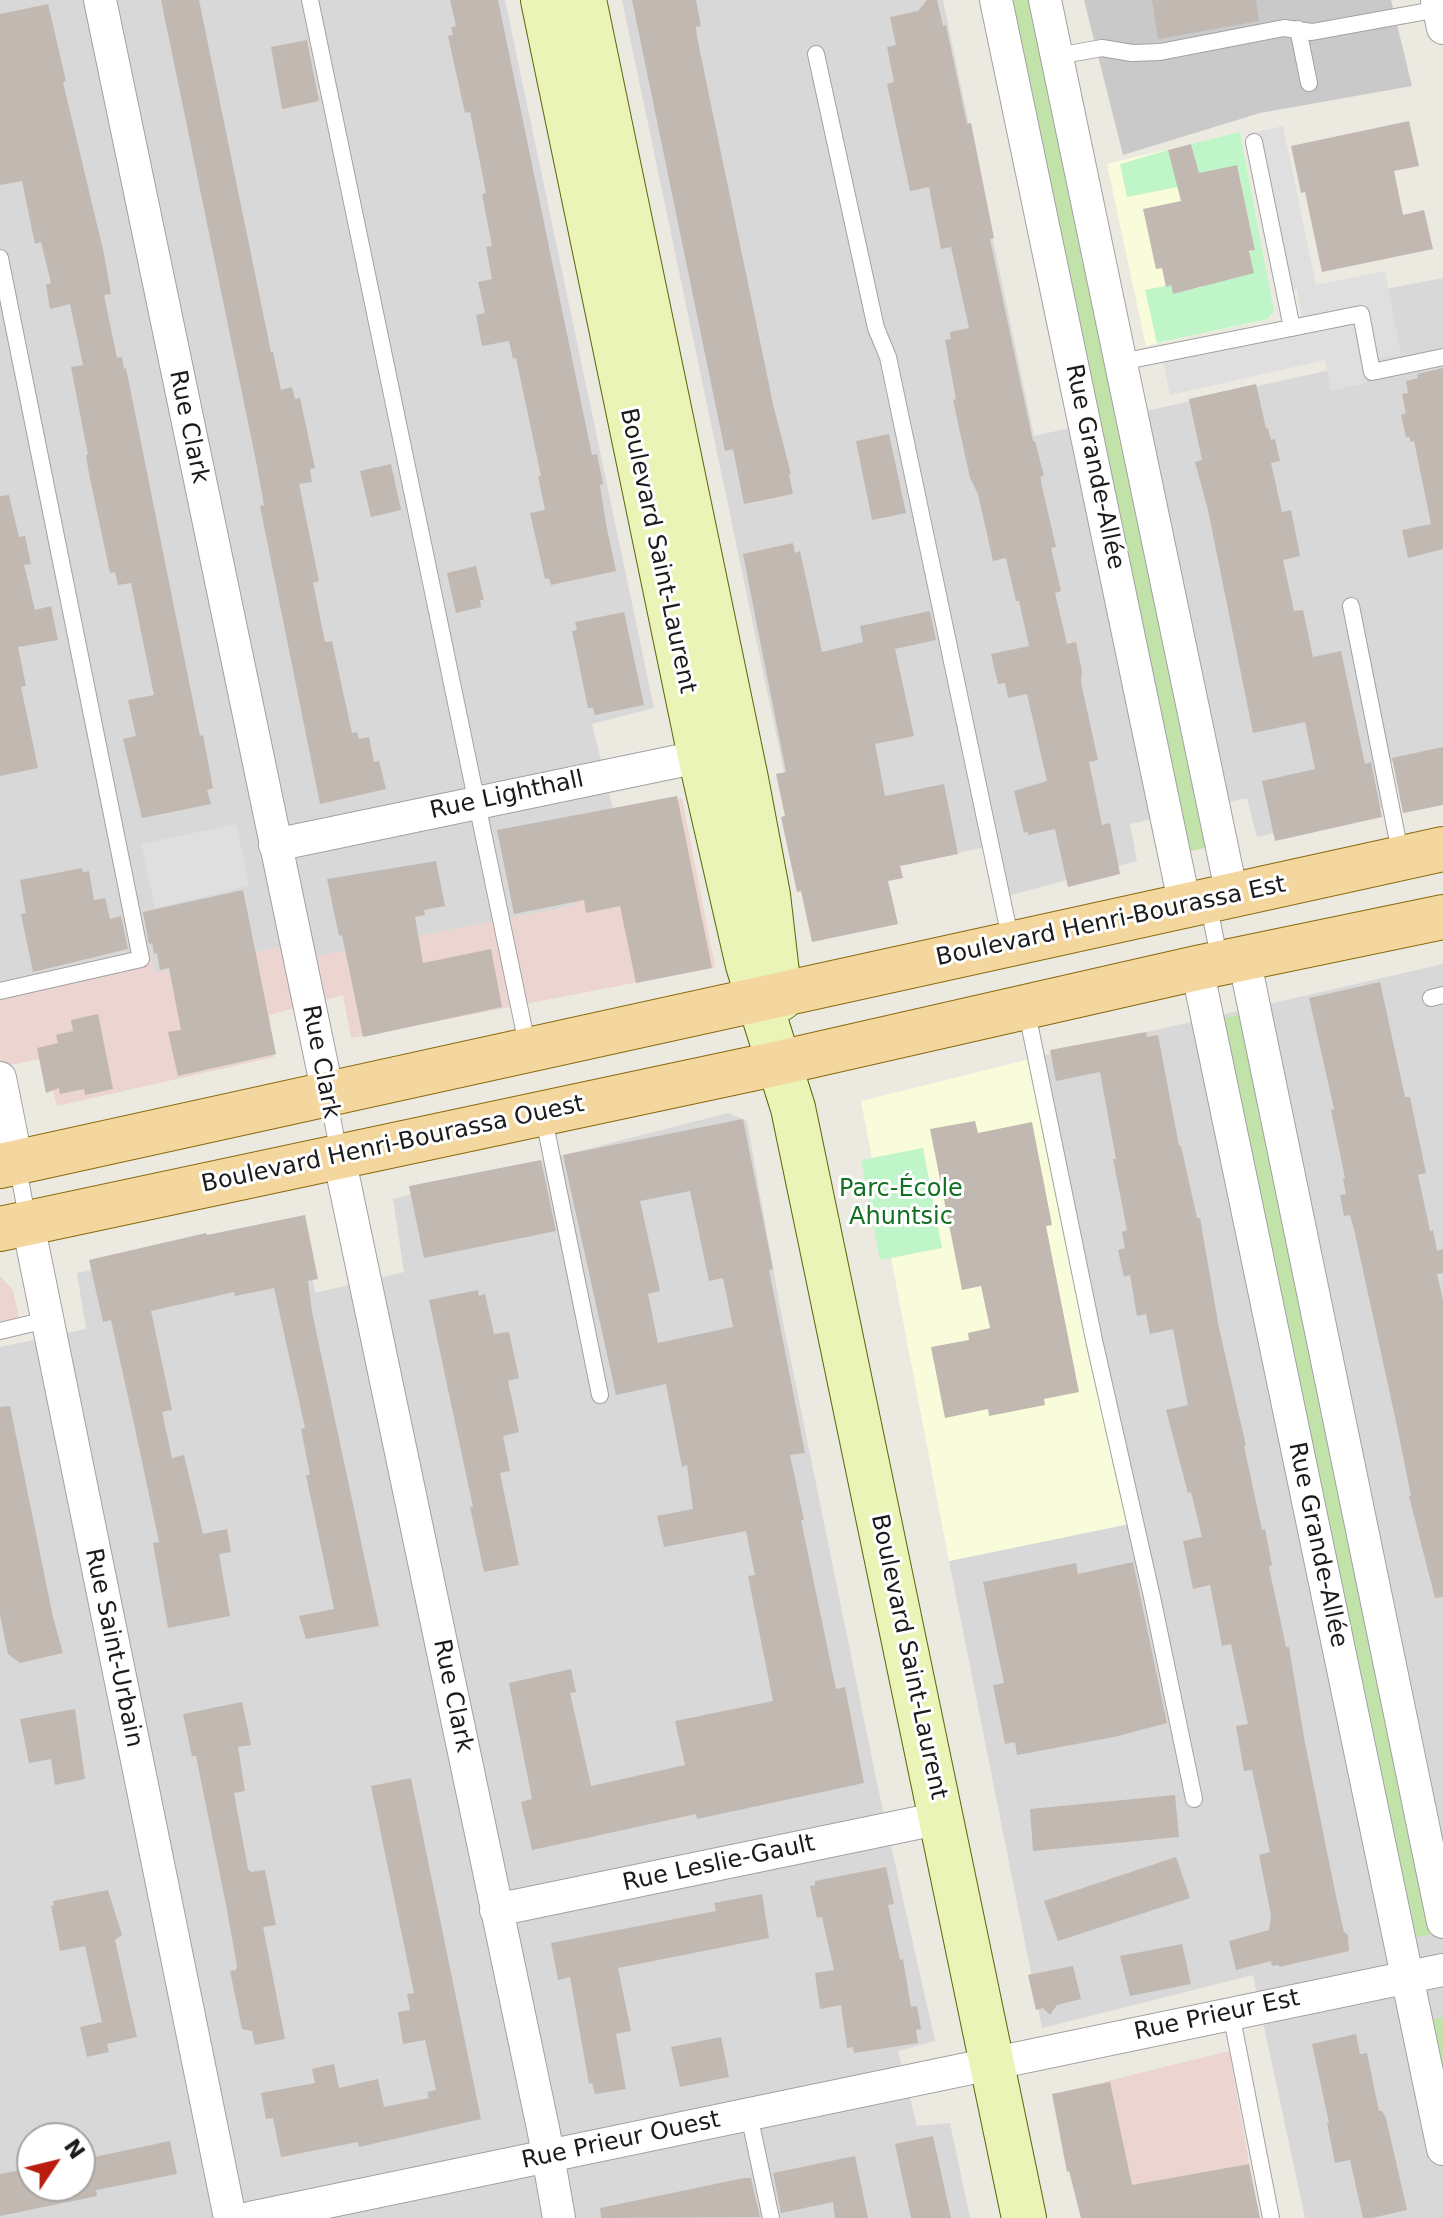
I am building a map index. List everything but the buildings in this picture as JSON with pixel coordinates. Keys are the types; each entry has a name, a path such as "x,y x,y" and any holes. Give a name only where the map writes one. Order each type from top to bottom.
{"main road":[{"name":"Boulevard Henri-Bourassa Est","path":"769,998 1011,944 1209,906 1422,854"},
{"path":"785,1074 1025,1007 1219,958 1443,917"},
{"path":"8,1164 769,998"},
{"name":"Boulevard Henri-Bourassa Ouest","path":"14,1227 543,1113 785,1074"}],"street":[{"name":"Rue Clark","path":"100,0 328,1094"},
{"name":"Boulevard Saint-Laurent","path":"543,0 720,752 768,895 769,998 1024,2218"},
{"name":"Boulevard Saint-Laurent","path":"584,0 720,752"},
{"name":"Rue Grande-Allée","path":"996,0 1209,906"},
{"name":"Rue Grande-Allée","path":"1045,0 1121,362 1209,906"},
{"name":"Rue Lighthall","path":"275,845 720,752"},
{"name":"Rue Grande-Allée","path":"1219,958 1443,1922"},
{"name":"Rue Grande-Allée","path":"1219,958 1407,1978 1443,2149"},
{"name":"Rue Saint-Urbain","path":"0,1078 8,1164"},
{"name":"Rue Clark","path":"339,1157 559,2218"},
{"name":"Rue Saint-Urbain","path":"14,1227 46,1320 230,2218"},
{"name":"Rue Leslie-Gault","path":"496,1910 941,1818"},
{"name":"Rue Prieur Est","path":"992,2064 1443,1970"},
{"name":"Rue Prieur Ouest","path":"250,2218 992,2064"}],"lane":[{"path":"310,0 529,1051"},
{"path":"1057,56 1102,48 1132,53 1160,52 1284,28 1312,32 1440,12"},
{"path":"1298,29 1309,83"},
{"path":"816,54 876,328 888,357 1011,944"},
{"path":"1254,142 1292,328"},
{"path":"0,258 141,959 0,991"},
{"path":"1121,362 1361,314 1372,372 1443,357"},
{"path":"1351,606 1422,854"},
{"name":"Rue Grande-Allée","path":"1209,906 1219,958"},
{"path":"1025,1007 1194,1799"},
{"name":"Rue Clark","path":"328,1094 339,1157"},
{"path":"543,1113 600,1395"},
{"name":"Rue Saint-Urbain","path":"8,1164 14,1227"},
{"path":"0,1331 46,1320"},
{"path":"1231,2013 1271,2218"},
{"path":"749,2115 771,2218"}],"shaded area":[{"path":"0,0 505,0 654,708 592,724 613,809 577,905 310,958 307,942 155,973 149,953 0,986"},
{"path":"622,0 943,0 1034,436 1334,369 1323,301 1443,278 1443,751 1384,763 1391,806 1257,837 1247,798 1130,824 1137,861 1004,897 994,845 808,886"},
{"path":"1084,0 1391,0 1412,86 1260,113 1123,155"},
{"path":"1283,126 1316,285 1385,271 1401,355 1364,361 1367,383 1331,391 1325,360 1170,395 1162,354 1303,325 1297,289 1284,291 1251,133"},
{"path":"1240,132 1274,311 1268,319 1146,346 1107,164"},
{"path":"682,798 715,967 351,1038 343,995 269,1015 274,1057 57,1106 45,1058 0,1067 0,986 149,953 155,973 308,942 311,957 576,905 560,820"},
{"path":"236,824 249,886 155,908 141,844"},
{"path":"1443,964 1443,2218 1305,2218 1253,1975 1042,2028 949,1561 1129,1524 1034,1058"},
{"path":"1034,1058 1129,1524 949,1561 861,1101"},
{"path":"728,1113 747,1121 780,1307 877,1783 935,2041 898,2051 917,2126 950,2123 970,2218 0,2218 0,1347 86,1329 77,1273 303,1227 315,1293 404,1272 393,1199"},
{"path":"0,1276 13,1290 19,1318 0,1322"},
{"path":"1229,2051 1259,2218 1088,2218 1063,2092"}],"green space":[{"path":"1008,0 1033,0 1209,847 1186,852"},
{"path":"1240,132 1274,311 1268,319 1157,343 1145,290 1171,285 1173,293 1203,287 1203,284 1255,249 1237,165 1186,176 1188,185 1127,197 1120,164 1168,150 1172,163 1195,158 1191,144"},
{"path":"1244,1014 1434,1934 1411,1938 1220,1019"},
{"name":"Parc-École Ahuntsic","path":"923,1148 942,1248 880,1260 861,1160"},
{"path":"1443,2017 1443,2091 1428,2021"}]}
